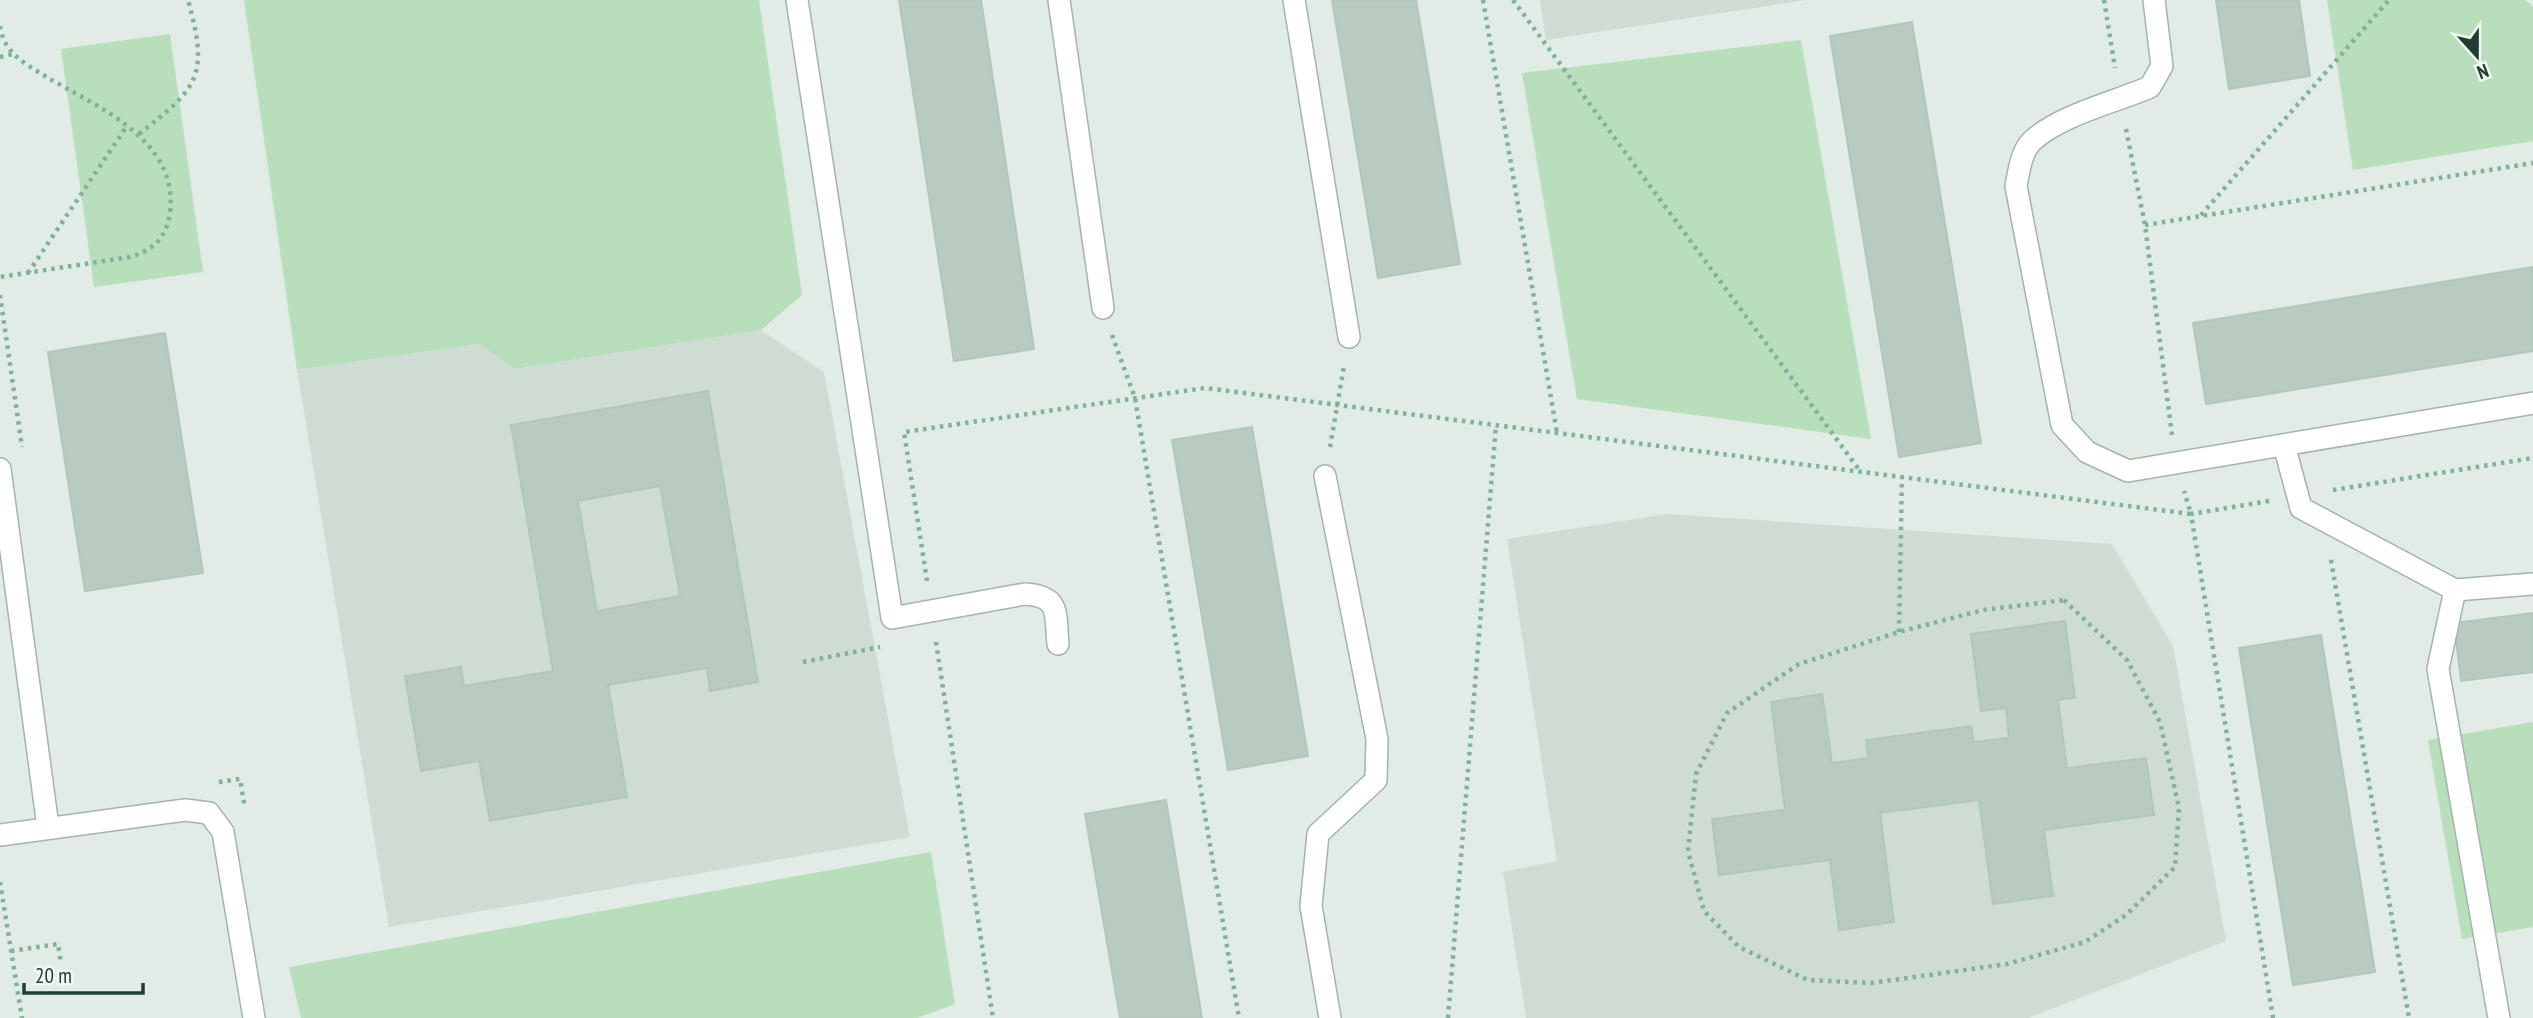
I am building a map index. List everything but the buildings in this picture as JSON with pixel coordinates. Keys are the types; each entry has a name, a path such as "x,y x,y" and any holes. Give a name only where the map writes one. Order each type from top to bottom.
{"lane":[{"path":"797,0 892,618 1026,594 1042,595 1054,606 1058,644"},
{"path":"1059,0 1103,307"},
{"path":"1294,0 1349,337"},
{"path":"2154,0 2162,66 2151,87 2071,117 2032,142 2021,160 2016,186 2062,425 2087,452 2128,471 2533,403"},
{"path":"2284,444 2301,508 2455,590 2533,584"},
{"path":"0,469 48,827"},
{"path":"1325,476 1377,739 1376,780 1318,834 1311,906 1330,1018"},
{"path":"2455,590 2438,669 2499,1018"},
{"path":"0,835 186,810 209,813 223,832 254,1018"}],"path":[{"path":"139,134 187,93 198,69 199,40 188,0"},
{"path":"1483,0 1557,433"},
{"path":"1514,0 1860,471"},
{"path":"2104,0 2144,225 2176,462 2191,514 2273,1018"},
{"path":"2200,216 2389,0"},
{"path":"0,26 5,43 13,54 139,134 156,152 170,190 168,223 162,238 145,253 0,277"},
{"path":"0,57 13,54"},
{"path":"28,273 127,126"},
{"path":"2144,225 2533,163"},
{"path":"1103,307 1135,398 1239,1018"},
{"path":"1325,476 1349,337"},
{"path":"932,612 904,432 1205,388 2191,514 2533,458"},
{"path":"1448,1018 1496,425"},
{"path":"1899,632 1902,477"},
{"path":"2325,520 2410,1018"},
{"path":"2064,600 2127,660 2160,722 2179,808 2175,867 2126,915 2085,942 2007,964 1872,983 1808,980 1739,947 1704,911 1688,851 1696,774 1727,713 1799,664 1899,632 1983,610 2064,600"},
{"path":"923,640 936,639 993,1018"},
{"path":"803,662 886,646"},
{"path":"213,783 240,779 247,819"},
{"path":"0,882 22,1018"},
{"path":"11,951 58,944 61,963"}],"shaded area":[{"path":"1540,0 1806,0 1546,40"},
{"path":"761,330 824,372 910,837 389,927 297,370 479,344 516,369"},
{"path":"1667,514 2112,544 2173,646 2226,941 2028,1018 1526,1018 1503,872 1557,861 1507,539"}],"green space":[{"path":"244,0 759,0 802,295 761,330 515,369 479,344 297,370"},
{"path":"2327,0 2525,0 2533,7 2533,141 2353,170"},
{"path":"170,34 203,272 94,287 61,49"},
{"path":"1801,40 1871,439 1577,399 1522,73"},
{"path":"2533,722 2533,927 2462,939 2428,740"},
{"path":"931,852 955,1004 917,1018 301,1018 289,967"}]}
